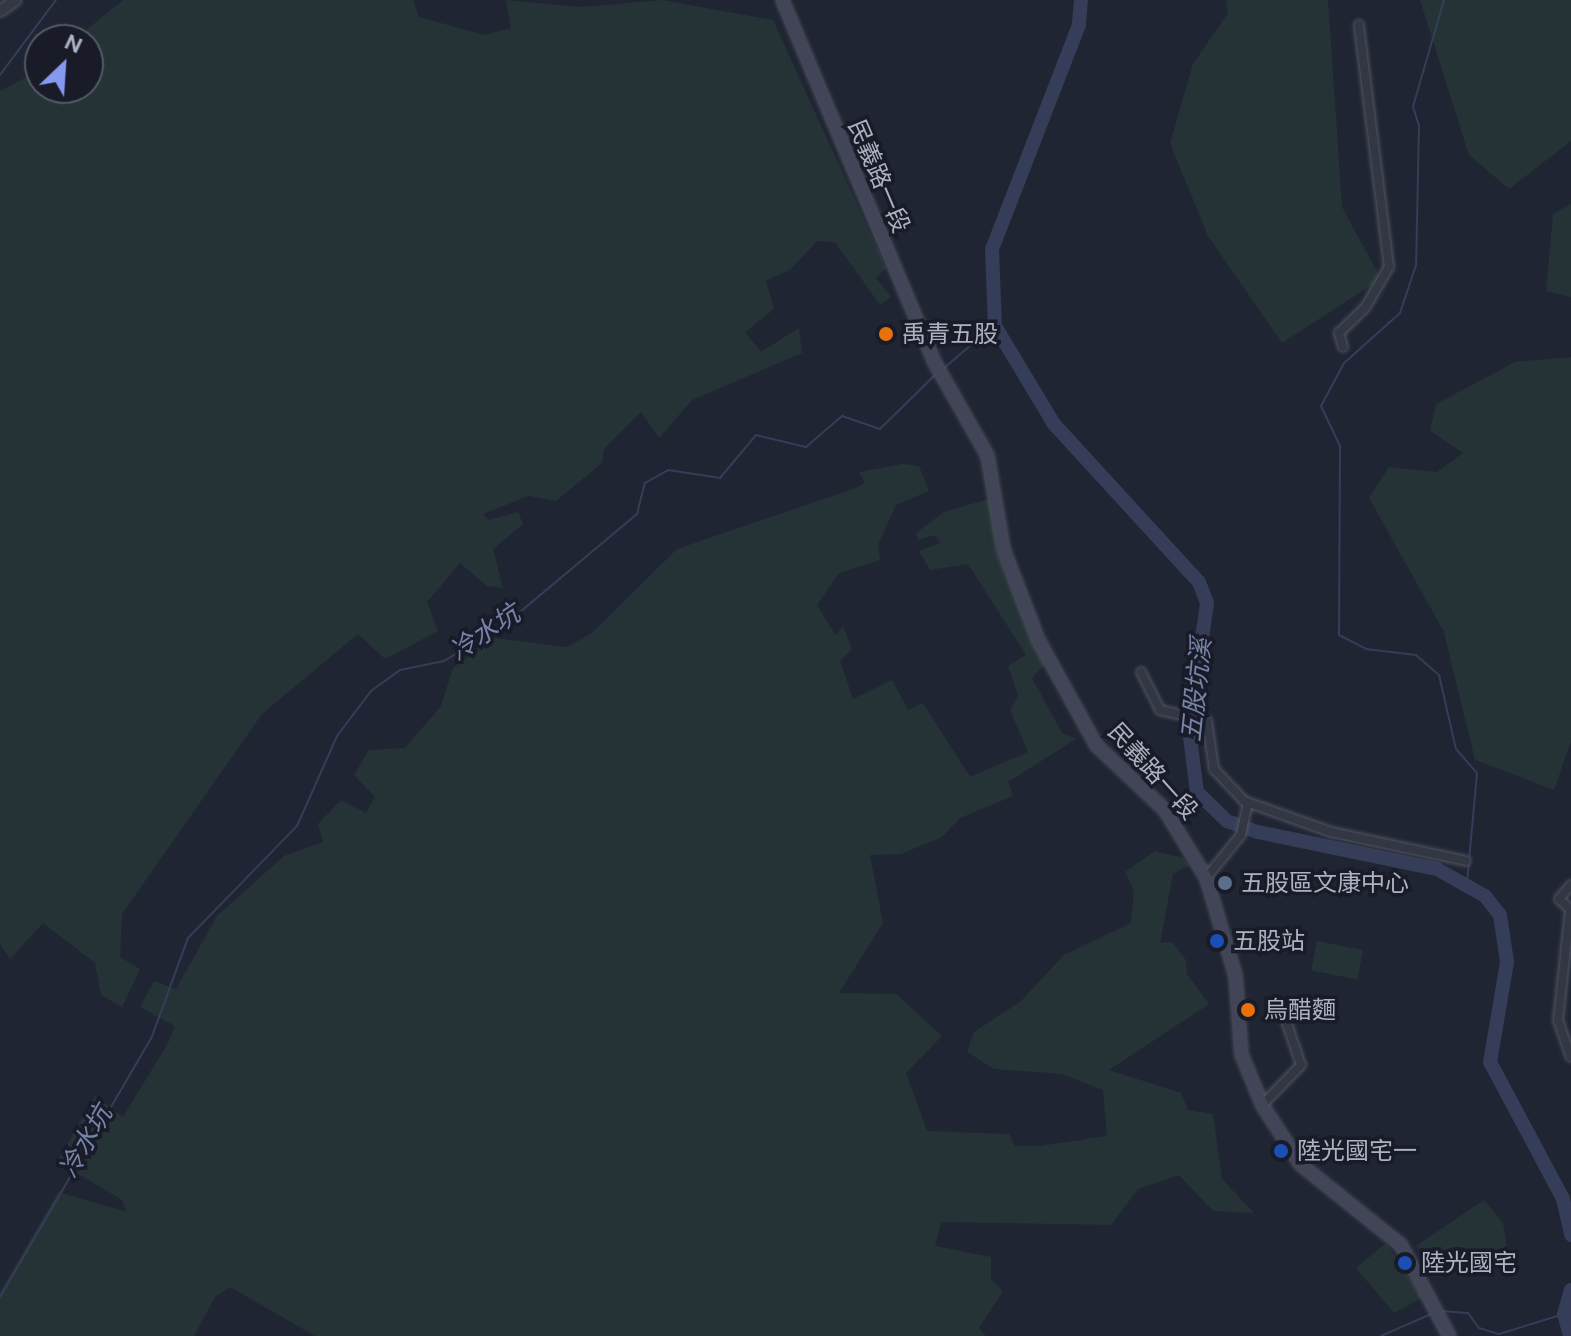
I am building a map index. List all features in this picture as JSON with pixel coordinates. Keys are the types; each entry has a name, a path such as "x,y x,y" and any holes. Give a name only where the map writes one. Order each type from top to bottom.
{"main road":[{"name":"民義路一段","path":"782,0 940,372 987,455 1003,549 1038,640 1096,745 1164,809 1206,878 1235,975 1241,1054 1262,1105 1300,1164 1400,1244 1449,1336"}],"street":[{"path":"0,11 16,0"},
{"path":"1343,347 1339,333 1365,308 1389,267 1359,25"},
{"path":"1141,672 1160,710 1207,721 1214,769 1248,806 1331,832 1466,861"},
{"path":"1206,878 1241,835 1248,806"},
{"path":"1571,885 1559,896 1570,910 1558,1020 1571,1057"},
{"path":"1262,1105 1301,1065 1281,1006"}],"shaded area":[{"path":"123,0 413,0 419,17 484,35 511,28 506,0 581,7 662,0 773,20 886,268 876,278 891,297 880,305 835,242 817,241 791,269 766,281 774,309 745,332 761,352 799,328 802,353 692,400 659,438 641,412 604,449 602,463 556,501 528,496 483,514 488,520 518,512 523,524 493,549 503,588 487,586 460,563 427,602 438,631 385,659 358,634 262,714 122,914 120,957 140,969 122,1007 101,995 95,963 43,923 10,959 0,944 0,91 24,78 24,104 104,104 104,24 94,24"},
{"path":"1226,0 1328,0 1342,207 1381,279 1282,343 1208,236 1170,143 1193,64 1228,13"},
{"path":"1420,0 1571,0 1571,141 1509,189 1469,155"},
{"path":"1571,204 1571,297 1546,291 1553,214"},
{"path":"1571,357 1571,741 1554,790 1475,760 1444,632 1369,498 1389,467 1437,472 1463,453 1430,431 1436,404 1515,362"},
{"path":"903,464 919,466 929,491 896,505 878,545 880,560 839,573 817,605 835,635 843,627 852,649 840,661 853,699 892,680 908,710 923,703 970,777 1028,752 1010,710 1018,696 1008,666 1026,655 968,564 930,570 919,551 940,543 935,535 918,540 916,533 944,512 992,498 996,551 1044,665 1032,678 1062,733 1076,739 1008,782 1013,796 960,818 942,837 901,854 870,855 883,923 839,993 896,994 942,1036 906,1073 927,1131 1009,1134 1015,1146 1040,1146 1107,1136 1103,1090 1062,1074 994,1069 967,1052 974,1032 1020,1002 1064,955 1131,923 1134,890 1125,872 1155,851 1183,858 1190,865 1173,874 1160,943 1172,942 1186,960 1187,974 1209,1004 1109,1070 1181,1093 1188,1110 1213,1114 1222,1179 1254,1213 1213,1211 1179,1175 1138,1189 1111,1225 941,1222 935,1246 991,1257 991,1279 1003,1291 979,1328 986,1336 315,1336 230,1287 215,1297 194,1336 0,1336 0,1292 58,1192 127,1212 121,1199 57,1162 95,1096 123,1117 168,1043 175,1026 140,1007 154,981 176,989 217,916 284,856 323,842 318,824 341,800 366,813 375,797 354,775 369,750 405,748 441,706 453,668 494,638 567,647 592,633 677,549 856,488 865,483 859,472"},
{"path":"1317,941 1363,950 1357,979 1311,970"},
{"path":"1484,1200 1503,1223 1510,1265 1498,1266 1485,1247 1437,1276 1416,1246"},
{"path":"1386,1243 1422,1298 1394,1313 1356,1268"}],"waterway":[{"path":"0,75 56,0"},
{"name":"五股坑溪","path":"1081,0 1079,25 992,249 995,326 1054,424 1199,582 1207,603 1189,729 1197,792 1227,821 1258,832 1437,869 1485,896 1500,915 1507,962 1490,1062 1563,1199 1571,1235"},
{"path":"1444,0 1413,107 1419,125 1416,265 1400,313 1344,363 1321,406 1340,446 1339,635 1366,649 1416,655 1439,675 1456,749 1477,773 1467,883"},
{"name":"冷水坑","path":"943,369 985,333 1000,333"},
{"name":"冷水坑","path":"0,1297 151,1039 188,938 297,826 337,736 371,691 400,670 444,661 507,623 637,514 645,483 668,470 720,478 756,435 806,447 842,416 880,429 935,375"},
{"name":"五股坑溪","path":"1570,1336 1564,1314 1571,1290"},
{"path":"1441,1311 1468,1313 1479,1328 1499,1334 1564,1314"},
{"path":"1381,1336 1431,1314"}],"place":[{"name":"禹青五股","path":"886,334"},
{"name":"五股區文康中心","path":"1225,883"},
{"name":"五股站","path":"1217,941"},
{"name":"烏醋麵","path":"1248,1010"},
{"name":"陸光國宅一","path":"1281,1151"},
{"name":"陸光國宅","path":"1405,1263"}]}
